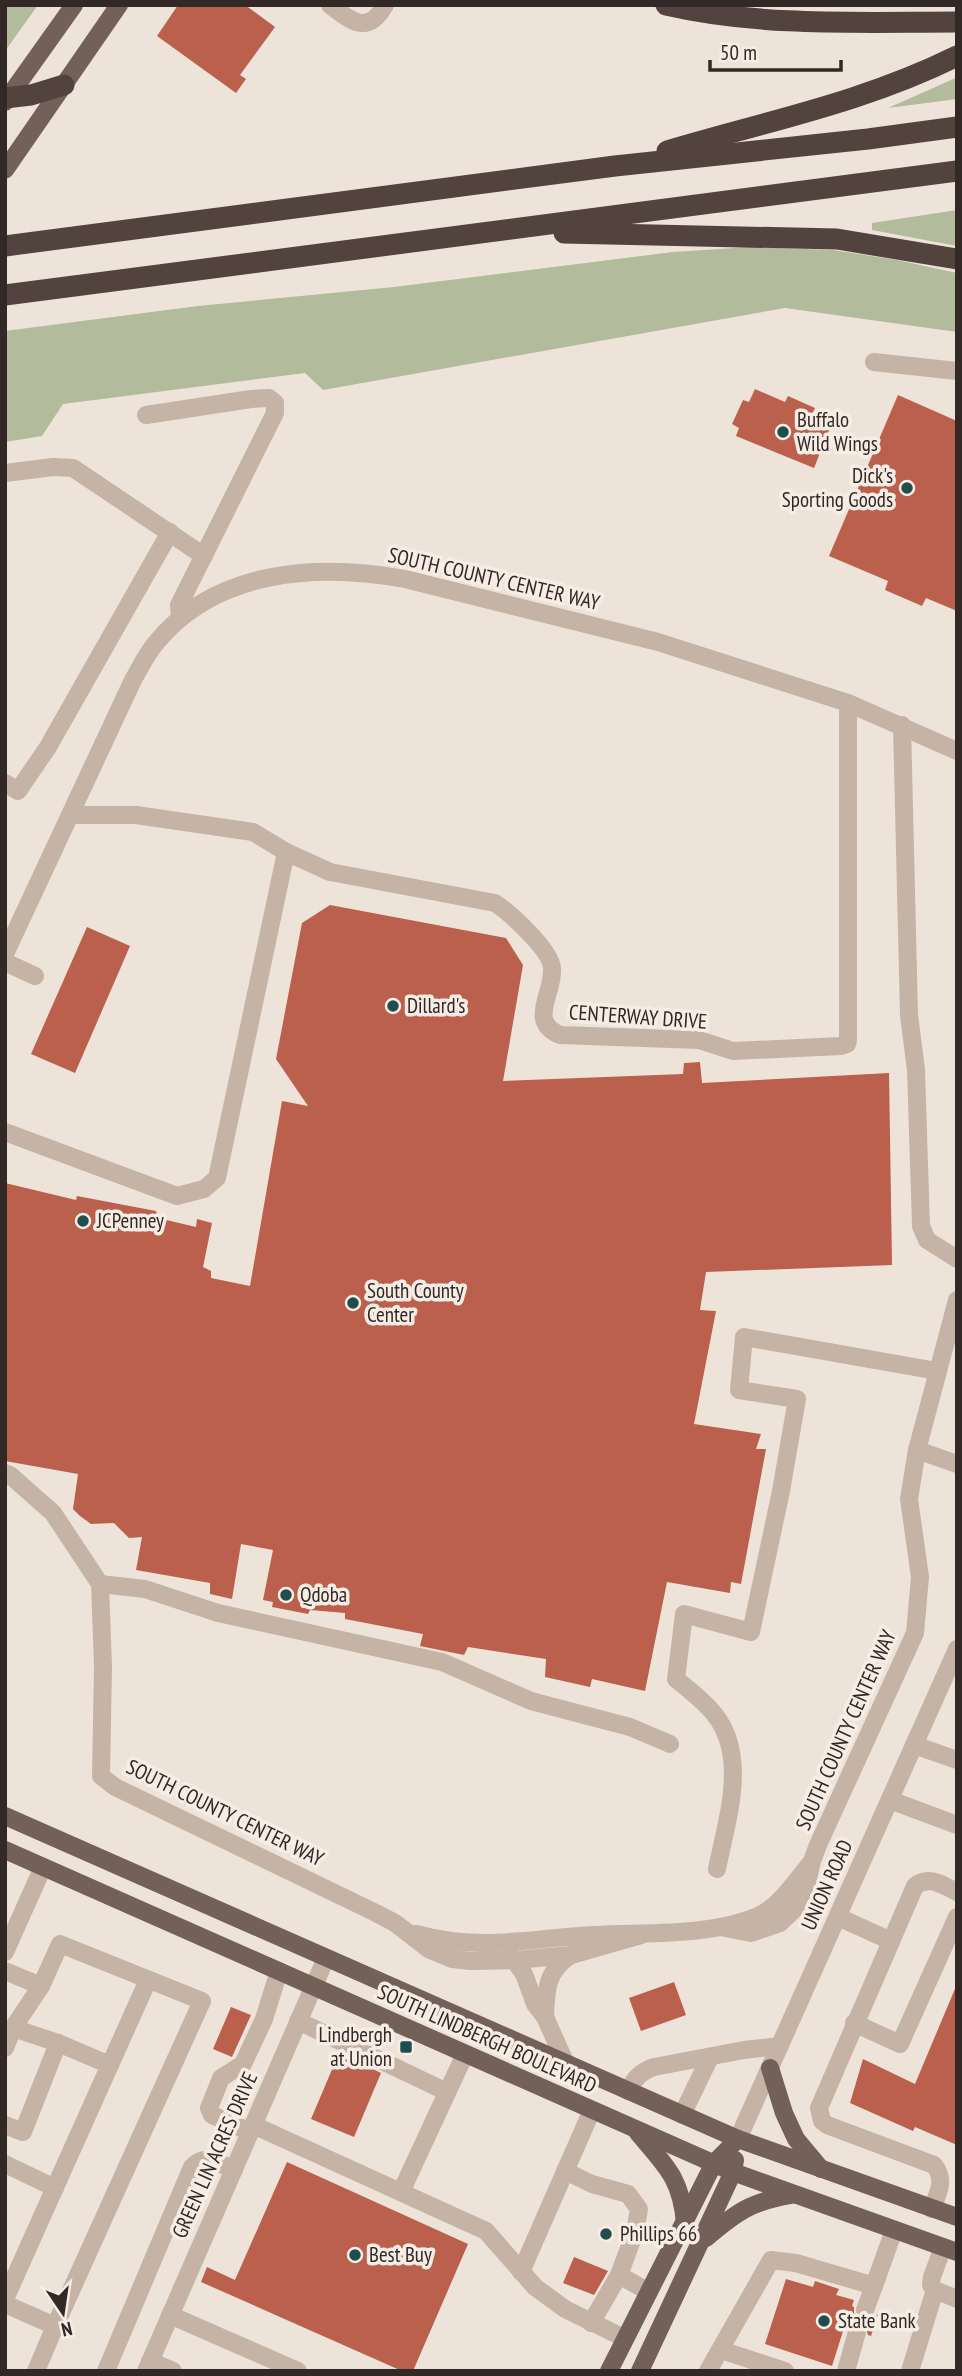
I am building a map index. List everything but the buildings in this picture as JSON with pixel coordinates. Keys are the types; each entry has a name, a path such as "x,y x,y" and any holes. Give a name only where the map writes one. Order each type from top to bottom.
{"highway":[{"path":"666,5 736,18 813,22 957,22"},
{"path":"615,166 881,90 957,56"},
{"path":"6,99 64,85"},
{"path":"5,246 615,166 855,141 957,127"},
{"path":"5,295 957,171"},
{"path":"492,232 837,239 957,259"}],"main road":[{"path":"6,99 74,5"},
{"path":"9,164 119,5"},
{"name":"SOUTH LINDBERGH BOULEVARD","path":"5,1816 738,2139 957,2217"},
{"name":"SOUTH LINDBERGH BOULEVARD","path":"5,1850 733,2172 950,2250"},
{"path":"770,2068 796,2139 821,2169"},
{"path":"636,2130 675,2178 682,2198 685,2223"},
{"name":"UNION ROAD","path":"608,2371 714,2163 738,2139"},
{"name":"UNION ROAD","path":"640,2371 733,2172 738,2139"},
{"path":"703,2240 735,2213 761,2200 792,2194"}],"street":[{"path":"330,5 353,22 367,24 379,16 385,5"},
{"path":"345,5 354,13 369,10 372,5"},
{"path":"874,362 957,371"},
{"path":"145,415 251,399 269,398 275,403 275,414 179,605 180,618"},
{"path":"5,473 53,467 73,468 204,556"},
{"path":"5,783 18,791 48,747 170,532"},
{"name":"SOUTH COUNTY CENTER WAY","path":"5,954 133,680 154,644 180,618 219,593 284,574 313,570 379,574 658,642 848,703 957,751"},
{"name":"CENTERWAY DRIVE","path":"71,815 136,815 253,832 286,852 330,872 495,903 509,912 548,956 552,967 544,1023 549,1030 561,1035 699,1040 733,1051 841,1046 847,1044 848,1040 848,703"},
{"path":"902,725 909,1023 916,1070 921,1226 927,1240 957,1259"},
{"path":"5,1132 177,1196 204,1189 217,1178 286,852"},
{"path":"5,962 35,976"},
{"name":"SOUTH COUNTY CENTER WAY","path":"407,1931 451,1942 501,1944 595,1934 641,1935 720,1927 760,1916 785,1896 812,1861 915,1633 920,1577 909,1499 916,1450 957,1300"},
{"path":"717,1869 734,1782 730,1740 711,1709 676,1679 684,1614 751,1632 781,1491 797,1399 739,1391 744,1336 937,1371"},
{"path":"916,1450 957,1464"},
{"path":"5,1473 52,1513 100,1584 145,1589 218,1613 442,1662 531,1701 630,1727 670,1744"},
{"name":"SOUTH COUNTY CENTER WAY","path":"100,1584 103,1666 101,1776 115,1787 376,1913 407,1931 430,1950 452,1959 516,1961 570,1955 641,1935"},
{"name":"UNION ROAD","path":"738,2139 957,1649"},
{"path":"914,1745 957,1760"},
{"path":"890,1800 955,1824"},
{"path":"5,1952 43,1867"},
{"path":"932,2209 941,2181 939,2171 934,2165 827,2125 819,2114 821,2097 915,1886 921,1881 930,1880 957,1892"},
{"path":"838,1917 891,1941"},
{"path":"854,2023 900,2043 957,1917"},
{"path":"5,2048 13,2028 41,1986 60,1944 202,2001 36,2371"},
{"path":"501,1944 524,1974 535,2004 545,2017 566,2064"},
{"path":"545,2017 548,1983 557,1964 570,1955"},
{"name":"GREEN LIN ACRES DRIVE","path":"148,2366 326,1958"},
{"path":"5,1971 41,1986"},
{"path":"279,1971 264,2019 243,2064 221,2078 209,2108 212,2115 252,2129 401,2192 486,2231 535,2287 565,2309 624,2339"},
{"path":"55,2326 5,2301 148,1980"},
{"path":"299,2021 447,2092"},
{"path":"13,2028 110,2065"},
{"path":"5,2125 23,2132 58,2043"},
{"path":"628,2091 634,2078 643,2071 780,2046"},
{"path":"401,2192 465,2054"},
{"path":"682,2115 710,2057"},
{"path":"521,2272 592,2110"},
{"path":"106,2371 192,2167 199,2160 207,2158 234,2170"},
{"path":"7,2169 55,2188"},
{"path":"565,2171 592,2184 628,2194 639,2209 635,2232 619,2275 591,2323"},
{"path":"865,2310 894,2230"},
{"path":"950,2250 932,2277 932,2285 935,2290 957,2299"},
{"path":"708,2371 771,2260 796,2263 874,2286"},
{"path":"619,2275 649,2292"},
{"path":"910,2371 935,2290"},
{"path":"170,2315 298,2371"},
{"path":"846,2371 857,2332"},
{"path":"721,2350 785,2371"},
{"path":"148,2366 173,2371"}],"green space":[{"path":"5,5 38,5 5,51"},
{"path":"957,77 957,99 888,108 949,81"},
{"path":"957,210 957,246 872,230 872,223"},
{"path":"751,247 833,250 957,273 957,332 785,308 323,390 305,373 63,404 42,436 5,442 5,331 198,306 394,287 673,252"}],"place":[{"name":"Buffalo Wild Wings","path":"783,432"},
{"name":"Dick's Sporting Goods","path":"907,488"},
{"name":"Dillard's","path":"393,1006"},
{"name":"JCPenney","path":"83,1221"},
{"name":"South County Center","path":"353,1303"},
{"name":"Qdoba","path":"286,1595"},
{"name":"Lindbergh at Union","path":"406,2047"},
{"name":"Phillips 66","path":"606,2234"},
{"name":"Best Buy","path":"355,2255"},
{"name":"State Bank","path":"824,2321"}]}
